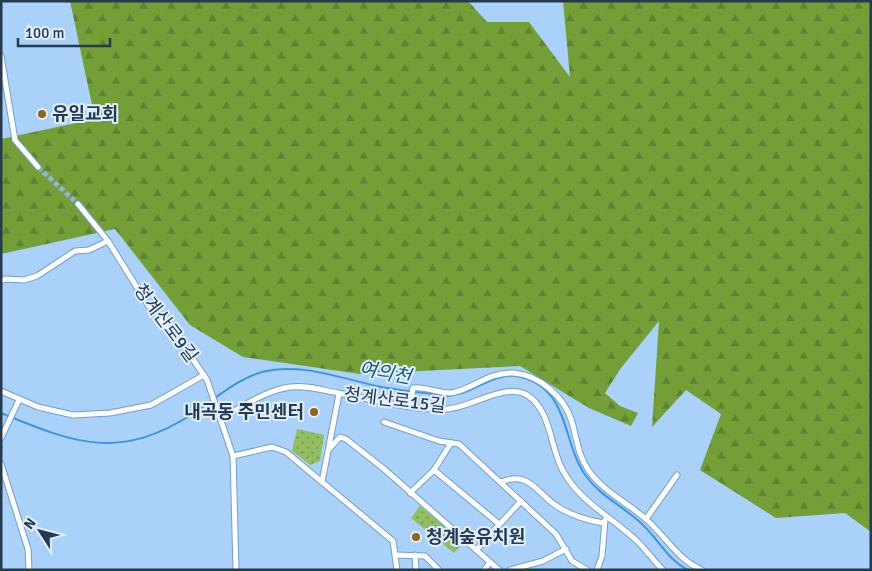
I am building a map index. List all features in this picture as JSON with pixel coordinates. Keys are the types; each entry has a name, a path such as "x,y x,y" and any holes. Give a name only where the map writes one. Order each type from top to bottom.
{"street":[{"path":"1,56 15,140 38,167"},
{"name":"청계산로9길","path":"78,204 108,241 148,305 182,343 206,377 220,416"},
{"path":"1,281 5,279 24,280 37,276 74,251 89,250 108,241"},
{"path":"410,406 412,388 451,392 464,389 480,380 503,374 526,375 535,379 554,394 567,408 580,455 598,483 646,519 685,561 702,570"},
{"path":"1,391 19,400 73,415 110,413 151,406 206,377"},
{"name":"청계산로15길","path":"220,416 263,394 284,389 310,387 339,394 446,410 504,392 517,391 527,395 540,408 559,462 573,486 605,520 638,542 663,570"},
{"path":"322,482 339,394"},
{"path":"1,438 19,400"},
{"path":"220,416 233,456 236,570"},
{"path":"384,422 450,443 459,444 556,534 572,561 580,569 587,570"},
{"path":"329,449 340,437 346,439 384,469 499,570"},
{"path":"410,493 434,470 450,443"},
{"path":"233,456 272,447 286,452 393,542 397,570"},
{"path":"1,464 28,549 29,570"},
{"path":"434,470 499,524"},
{"path":"646,519 677,475"},
{"path":"501,482 512,478 528,482 557,506 581,518 605,520 602,556 597,570"},
{"path":"476,550 521,501"},
{"path":"510,570 543,562 566,549"},
{"path":"396,555 424,556 439,570"},
{"path":"415,556 416,570"},
{"path":"484,570 490,562"}],"green space":[{"path":"70,1 468,1 487,22 529,22 570,77 563,1 871,1 871,532 845,513 776,518 700,470 721,414 686,390 652,427 659,321 621,368 605,393 620,406 638,413 631,426 589,408 520,366 360,374 243,357 190,325 115,229 1,254 1,139 95,119"},
{"path":"297,429 324,435 320,461 310,465 292,451"},
{"path":"420,506 464,542 454,553 411,518"}],"waterway":[{"name":"여의천","path":"1,413 52,433 98,443 143,438 168,428 244,379 277,369 307,370 381,387 448,396 454,395"},
{"name":"여의천","path":"459,394 494,379 509,376 516,376 534,382 547,391 556,403 578,462 586,476 599,490 643,525 669,555 688,570"}],"tunnel":[{"path":"38,167 78,204"}],"place":[{"name":"유일교회","path":"42,114"},
{"name":"내곡동 주민센터","path":"314,412"},
{"name":"청계숲유치원","path":"416,537"}]}
